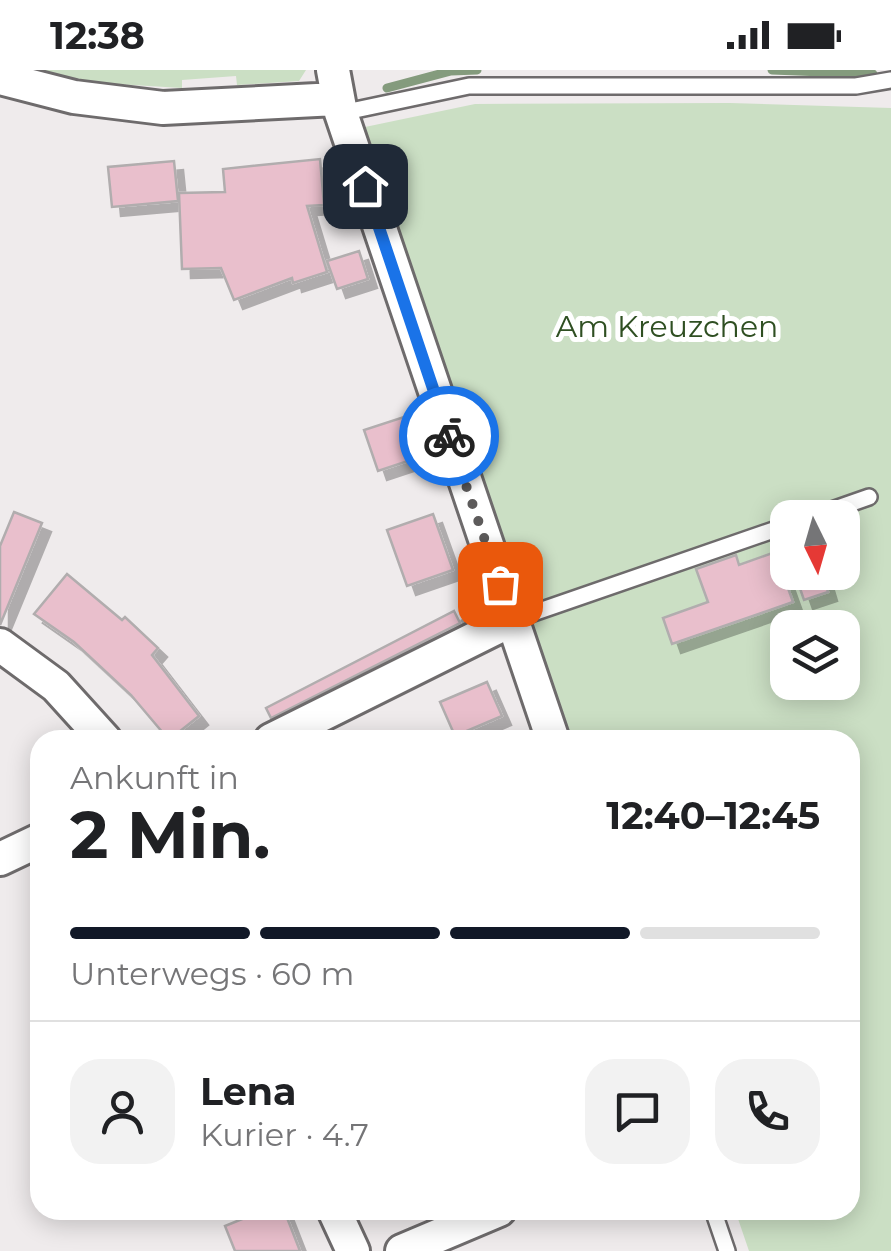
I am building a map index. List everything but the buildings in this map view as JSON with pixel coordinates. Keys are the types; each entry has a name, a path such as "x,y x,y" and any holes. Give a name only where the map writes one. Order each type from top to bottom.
{"street":[{"path":"0,78 74,97 163,108 337,94 550,730"},
{"path":"291,730 512,620"},
{"path":"0,645 56,686 95,730"},
{"path":"0,859 30,845"},
{"path":"338,1220 352,1251"},
{"path":"402,1251 475,1220"}],"lane":[{"path":"337,94 724,77 856,86 891,80"},
{"path":"860,500 869,497"},
{"path":"512,620 770,531"},
{"path":"716,1220 727,1251"}],"green space":[{"path":"30,70 306,70 299,81 237,85 236,76 182,80 182,88 99,83"},
{"name":"Am Kreuzchen","path":"730,103 891,108 891,1251 749,1251 738,1220 860,1220 860,730 569,730 365,127 475,104"}],"waterway":[{"path":"387,88 451,71 477,70"},
{"path":"772,70 873,74"}],"way so far":[{"path":"449,436 500,584"}],"route":[{"path":"365,186 449,436"}]}
